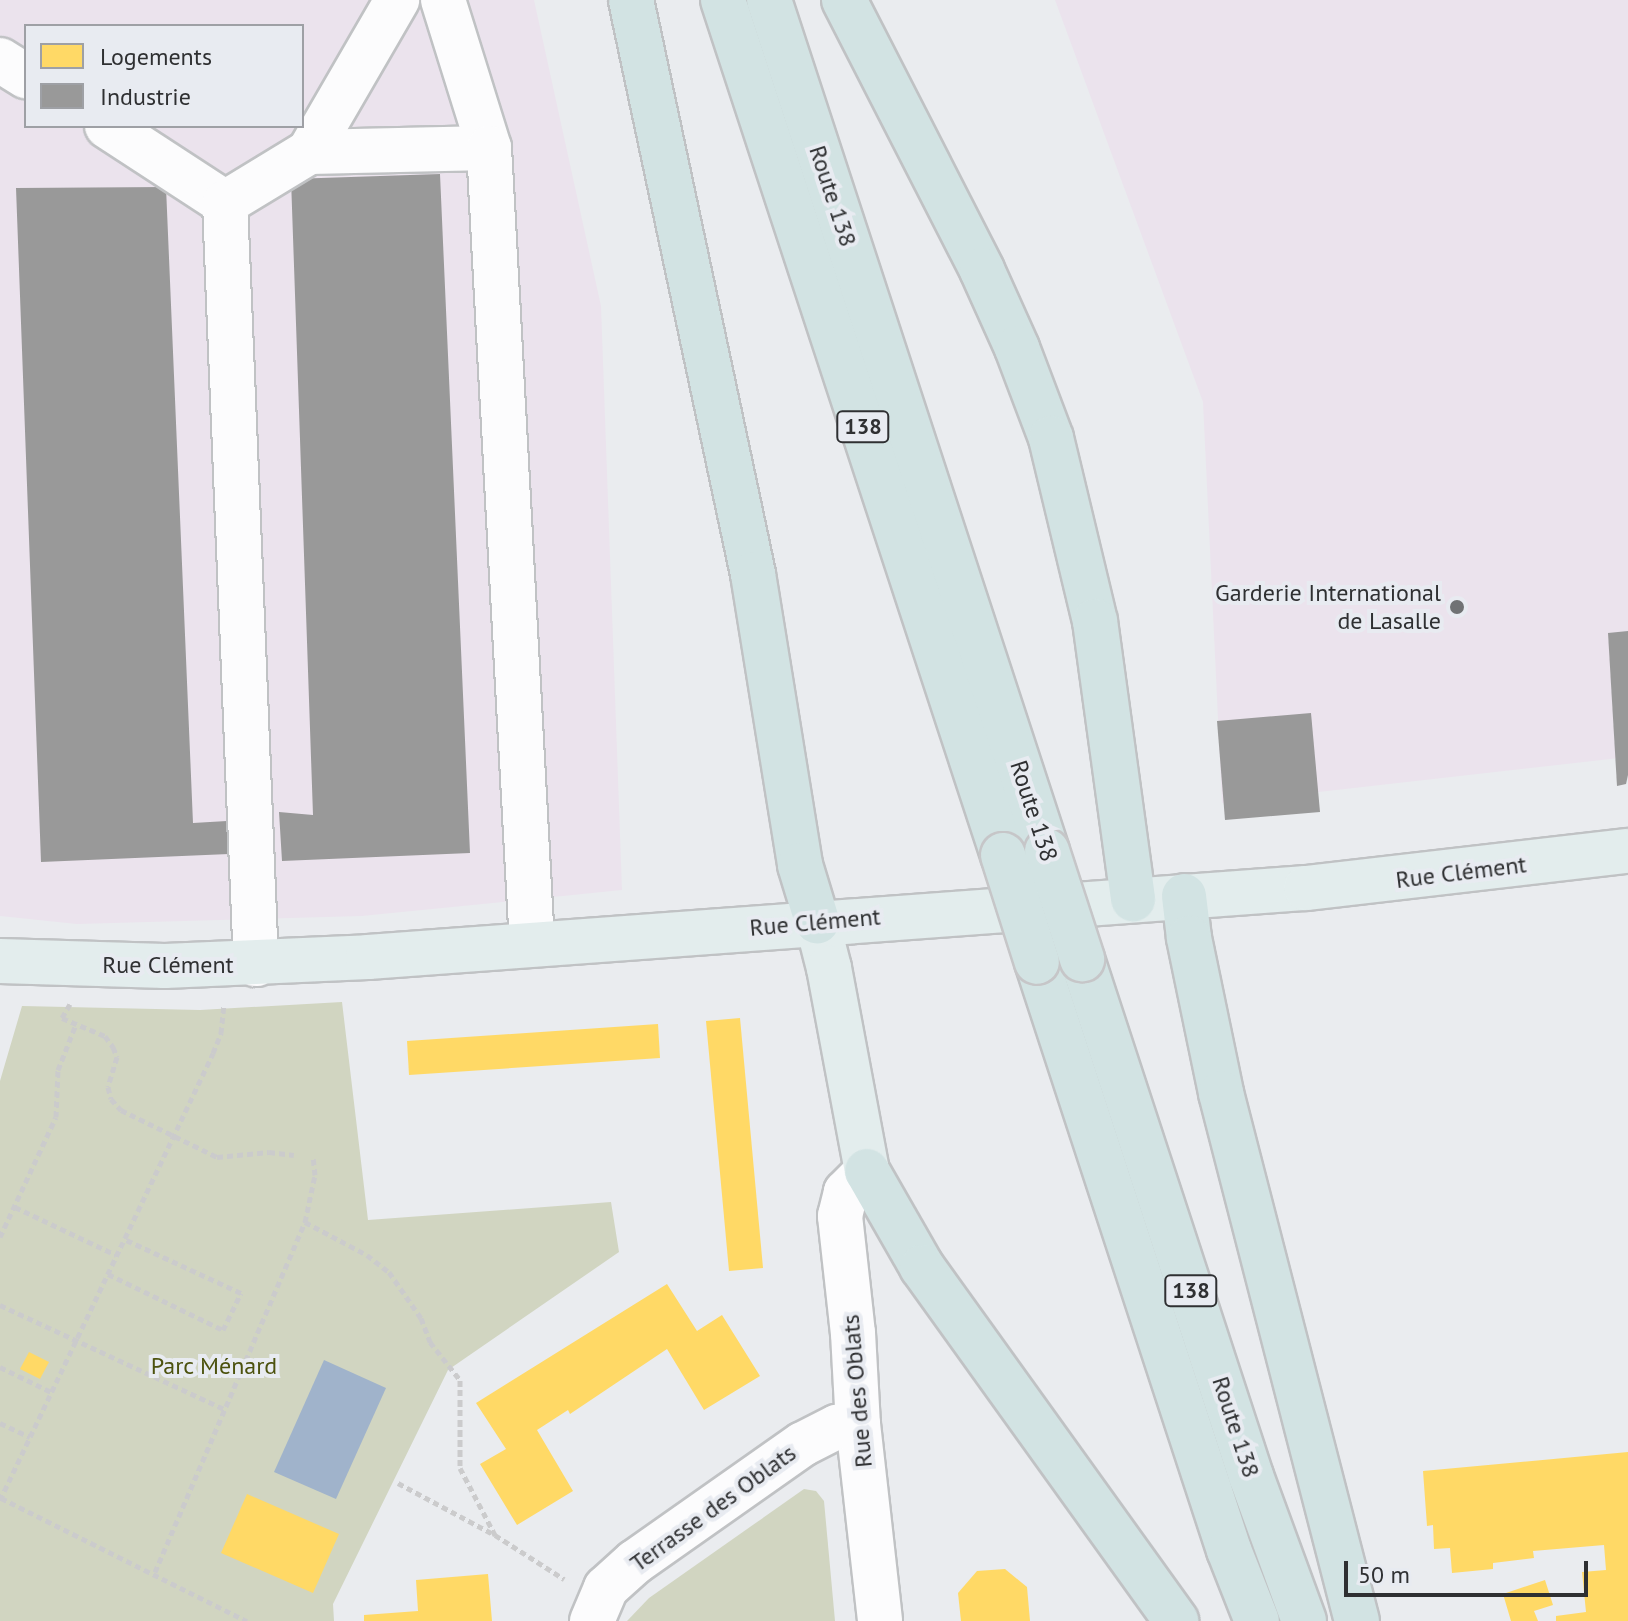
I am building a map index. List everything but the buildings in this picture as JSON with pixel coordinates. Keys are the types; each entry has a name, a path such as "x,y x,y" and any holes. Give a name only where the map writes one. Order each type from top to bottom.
{"highway":[{"path":"631,0 753,574 800,865 817,921"},
{"name":"Route 138","path":"723,0 1229,1550 1257,1621"},
{"name":"Route 138","path":"769,0 1251,1476 1304,1621"},
{"path":"844,0 982,270 1017,348 1051,438 1095,621 1133,899"},
{"path":"1184,896 1191,952 1221,1093 1357,1621"},
{"path":"867,1171 922,1267 1176,1621"}],"main road":[{"name":"Rue Clément","path":"0,961 103,966 256,964 1365,883 1628,851"},
{"path":"817,921 829,968 867,1171"}],"street":[{"path":"225,203 309,152 397,0"},
{"path":"443,0 489,148 532,944"},
{"path":"0,60 24,75"},
{"path":"110,128 225,203"},
{"path":"309,152 489,148"},
{"path":"225,203 256,964"},
{"name":"Rue des Oblats","path":"867,1171 846,1192 840,1216 853,1333 858,1424 880,1621"},
{"name":"Terrasse des Oblats","path":"592,1621 606,1588 635,1562 803,1444 837,1427 858,1424"}],"path":[{"path":"70,1004 62,1018 105,1036 113,1047 117,1057 108,1087 111,1099 121,1110 217,1157 269,1152 294,1155"},
{"path":"224,1004 221,1033 0,1498 155,1572 247,1621"},
{"path":"0,1237 56,1117 58,1070 76,1024"},
{"path":"155,1572 305,1222 315,1175 313,1157"},
{"path":"15,1207 116,1255"},
{"path":"305,1222 367,1255 389,1272 421,1318 430,1342 460,1380 460,1468 495,1535"},
{"path":"108,1274 223,1330 241,1293 124,1239"},
{"path":"0,1305 224,1409"},
{"path":"0,1367 51,1392"},
{"path":"0,1423 30,1437"},
{"path":"398,1483 495,1535 564,1579"}],"shaded area":[{"path":"0,0 534,0 601,306 622,890 362,916 77,924 0,916"},
{"path":"1055,0 1628,0 1628,757 1222,803 1203,402"}],"green space":[{"name":"Parc Ménard","path":"342,1002 368,1220 611,1202 619,1252 448,1370 333,1604 334,1621 0,1621 0,1081 22,1006 200,1010"},
{"path":"804,1489 816,1491 824,1501 835,1621 627,1621 649,1598"}],"water":[{"path":"324,1360 386,1388 336,1499 274,1472"}],"place":[{"name":"Garderie International de Lasalle","path":"1457,607"}]}
